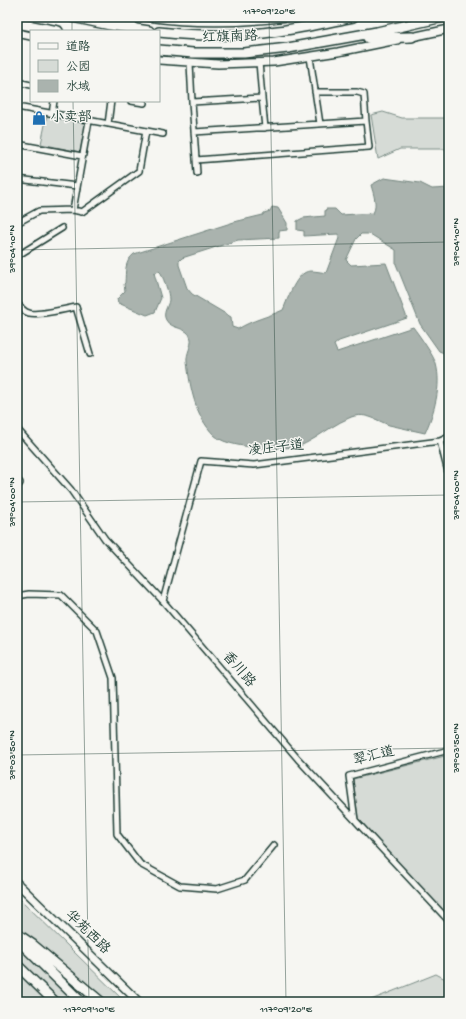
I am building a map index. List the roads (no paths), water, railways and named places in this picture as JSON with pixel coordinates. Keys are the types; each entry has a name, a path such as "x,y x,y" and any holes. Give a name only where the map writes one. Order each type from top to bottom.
{"highway":[{"path":"72,17 140,30"},
{"path":"114,17 143,30"},
{"name":"红旗南路","path":"160,32 226,35 278,32 353,17"},
{"name":"红旗南路","path":"160,50 193,53 244,52 288,48 444,17"},
{"path":"17,23 53,30"},
{"path":"343,38 412,37"},
{"path":"17,934 33,945 101,1002"},
{"path":"17,939 81,1002"},
{"path":"17,965 55,1002"}],"main road":[{"path":"148,17 208,22 250,21 288,17"},
{"path":"160,60 218,64 274,62 338,52 449,29"},
{"path":"17,33 30,36"},
{"name":"华苑西路","path":"17,883 139,1002"},
{"name":"华苑西路","path":"17,888 134,1002"}],"street":[{"path":"310,56 320,124"},
{"path":"260,62 265,128"},
{"path":"190,63 197,173"},
{"path":"17,82 30,85"},
{"path":"196,160 369,147 364,94 357,92 315,92"},
{"path":"192,102 262,98"},
{"path":"52,114 54,102"},
{"path":"108,124 111,102"},
{"path":"138,102 144,103"},
{"path":"17,107 162,134"},
{"path":"73,210 89,121"},
{"path":"194,132 366,121"},
{"path":"17,223 39,212 73,210 82,212 139,171 146,131"},
{"path":"17,144 82,156"},
{"path":"17,179 77,186"},
{"path":"17,256 62,228"},
{"path":"17,304 29,314 38,314 76,307 90,354"},
{"name":"香川路","path":"17,429 71,490 105,539 163,601 293,753 449,921"},
{"name":"凌庄子道","path":"163,601 201,461 254,465 440,441 449,437"},
{"path":"440,441 449,476"},
{"path":"17,596 29,594 61,595 96,631 113,678 117,834 140,864 180,886 217,890 245,880 274,844"},
{"name":"翠汇道","path":"356,820 350,776 449,750"}],"water":[{"path":"384,178 420,183 432,189 449,188 449,355 439,351 420,324 396,264 396,250 370,234 361,234 356,239 346,260 351,265 386,263 407,318 339,341 334,345 337,352 413,327 432,356 438,372 438,390 425,433 389,425 370,417 360,415 345,420 302,445 292,447 251,447 237,445 218,438 202,419 194,401 187,362 191,342 190,335 184,330 168,323 166,320 165,312 169,297 161,273 159,271 154,273 161,298 155,312 147,315 118,303 117,299 125,291 124,284 126,267 129,260 134,254 234,222 263,215 264,213 270,211 272,207 278,208 287,223 287,230 279,231 279,238 238,240 182,258 179,261 187,288 192,294 231,317 232,327 238,329 249,323 283,310 293,287 305,273 310,271 326,273 339,238 338,234 304,236 304,231 297,230 297,221 303,218 325,216 326,209 335,209 341,215 373,213 375,203 371,185"}],"place":[{"name":"小卖部","path":"39,118"}]}
